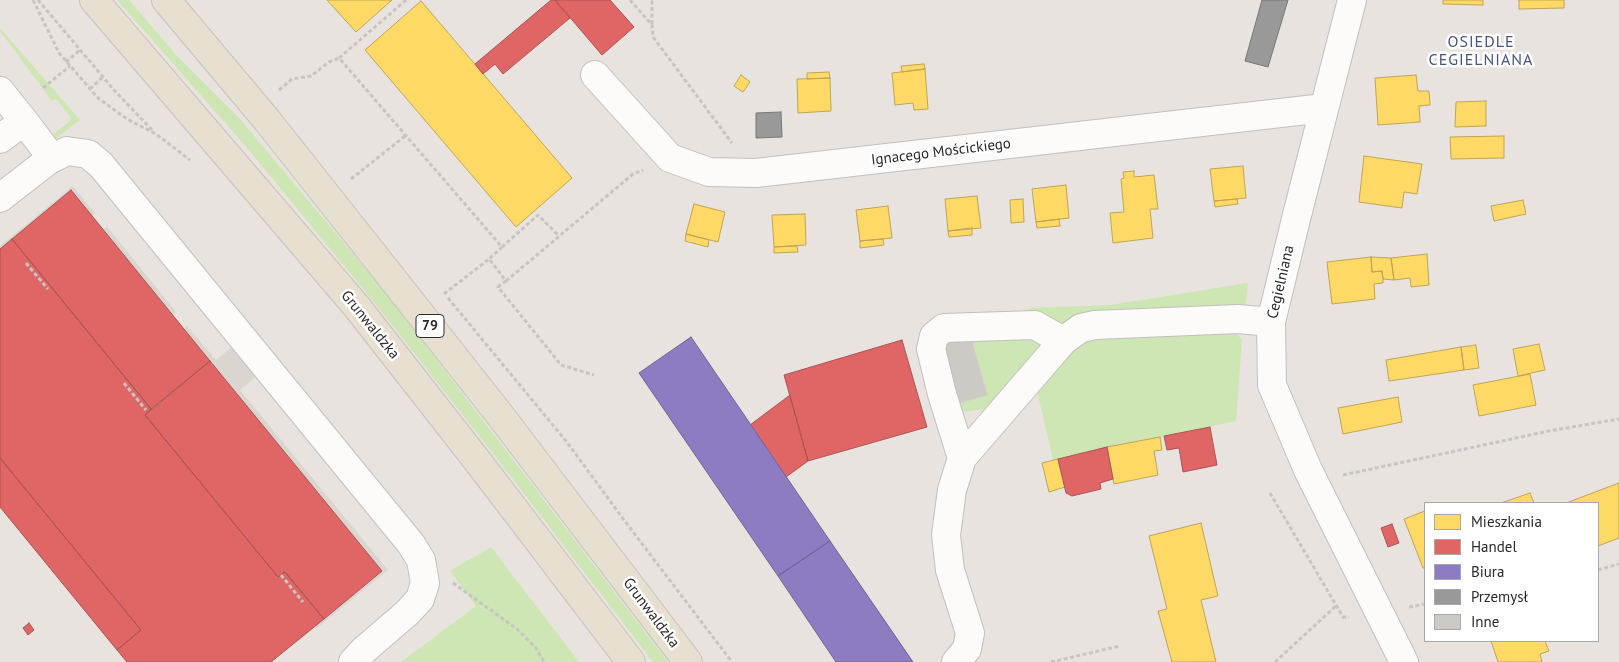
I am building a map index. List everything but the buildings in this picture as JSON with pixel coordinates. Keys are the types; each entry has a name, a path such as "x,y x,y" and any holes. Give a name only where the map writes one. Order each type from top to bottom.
{"main road":[{"name":"Grunwaldzka","path":"94,0 357,307 631,662"},
{"name":"Grunwaldzka","path":"166,0 266,119 392,278 503,419 688,662"}],"street":[{"name":"Cegielniana","path":"1352,0 1271,322 1272,385 1314,482 1404,662"},
{"name":"Ignacego Mościckiego","path":"595,75 670,158 710,172 756,174 1324,108"},
{"path":"0,90 52,158"},
{"path":"0,139 24,122"},
{"path":"0,198 52,158 67,151 88,154 101,165 405,536 421,560 425,583 420,599 408,613 364,650 354,662"},
{"path":"956,662 967,649 970,633 950,570 946,535 952,490 962,458 1063,341 1081,328 1111,323 1238,319 1271,322"},
{"path":"962,458 942,394 931,349 934,336 944,328 1035,325 1063,341"}],"path":[{"path":"34,0 59,53 98,98 127,119 156,134 103,77 38,0"},
{"path":"272,95 292,79 311,76 329,62 339,58 406,0"},
{"path":"630,0 652,25"},
{"path":"652,0 653,37 732,144"},
{"path":"66,62 80,50"},
{"path":"339,58 502,247"},
{"path":"43,88 70,66"},
{"path":"90,89 103,77"},
{"path":"349,180 405,136"},
{"path":"594,375 561,365 498,287 633,174"},
{"path":"444,294 488,259 538,215 559,236"},
{"path":"488,259 506,280"},
{"path":"26,263 48,289"},
{"path":"124,383 146,410"},
{"path":"1314,482 1549,431 1619,419"},
{"path":"1270,493 1343,618 1351,617"},
{"path":"627,524 732,662"},
{"path":"421,560 517,629 535,647 544,662"},
{"path":"1599,570 1619,564"},
{"path":"281,575 303,602"},
{"path":"1275,662 1337,605"},
{"path":"1051,662 1120,646"}],"green space":[{"path":"117,0 129,0 177,56 240,119 384,291 668,662 653,662 373,301 249,150"},
{"path":"0,28 80,120 54,140 51,136 70,121 71,118 56,99 52,101 0,31"},
{"path":"1248,283 1246,304 1240,306 1059,329 1027,308 1110,305"},
{"path":"1237,329 1237,334 1242,340 1236,421 1053,460 1036,387 1084,337"},
{"path":"973,335 1048,339 985,409 959,412 940,339"},
{"path":"491,547 579,662 401,662 476,606 450,571"}],"shaded area":[{"path":"73,186 95,213 92,216 12,239 0,249 0,246"},
{"path":"107,227 176,312 173,315 103,229"},
{"path":"187,326 216,360 233,346 257,376 240,390 388,570 317,628 315,626 382,571 184,329"}],"district":[{"name":"OSIEDLE CEGIELNIANA","path":"1481,51"}]}
